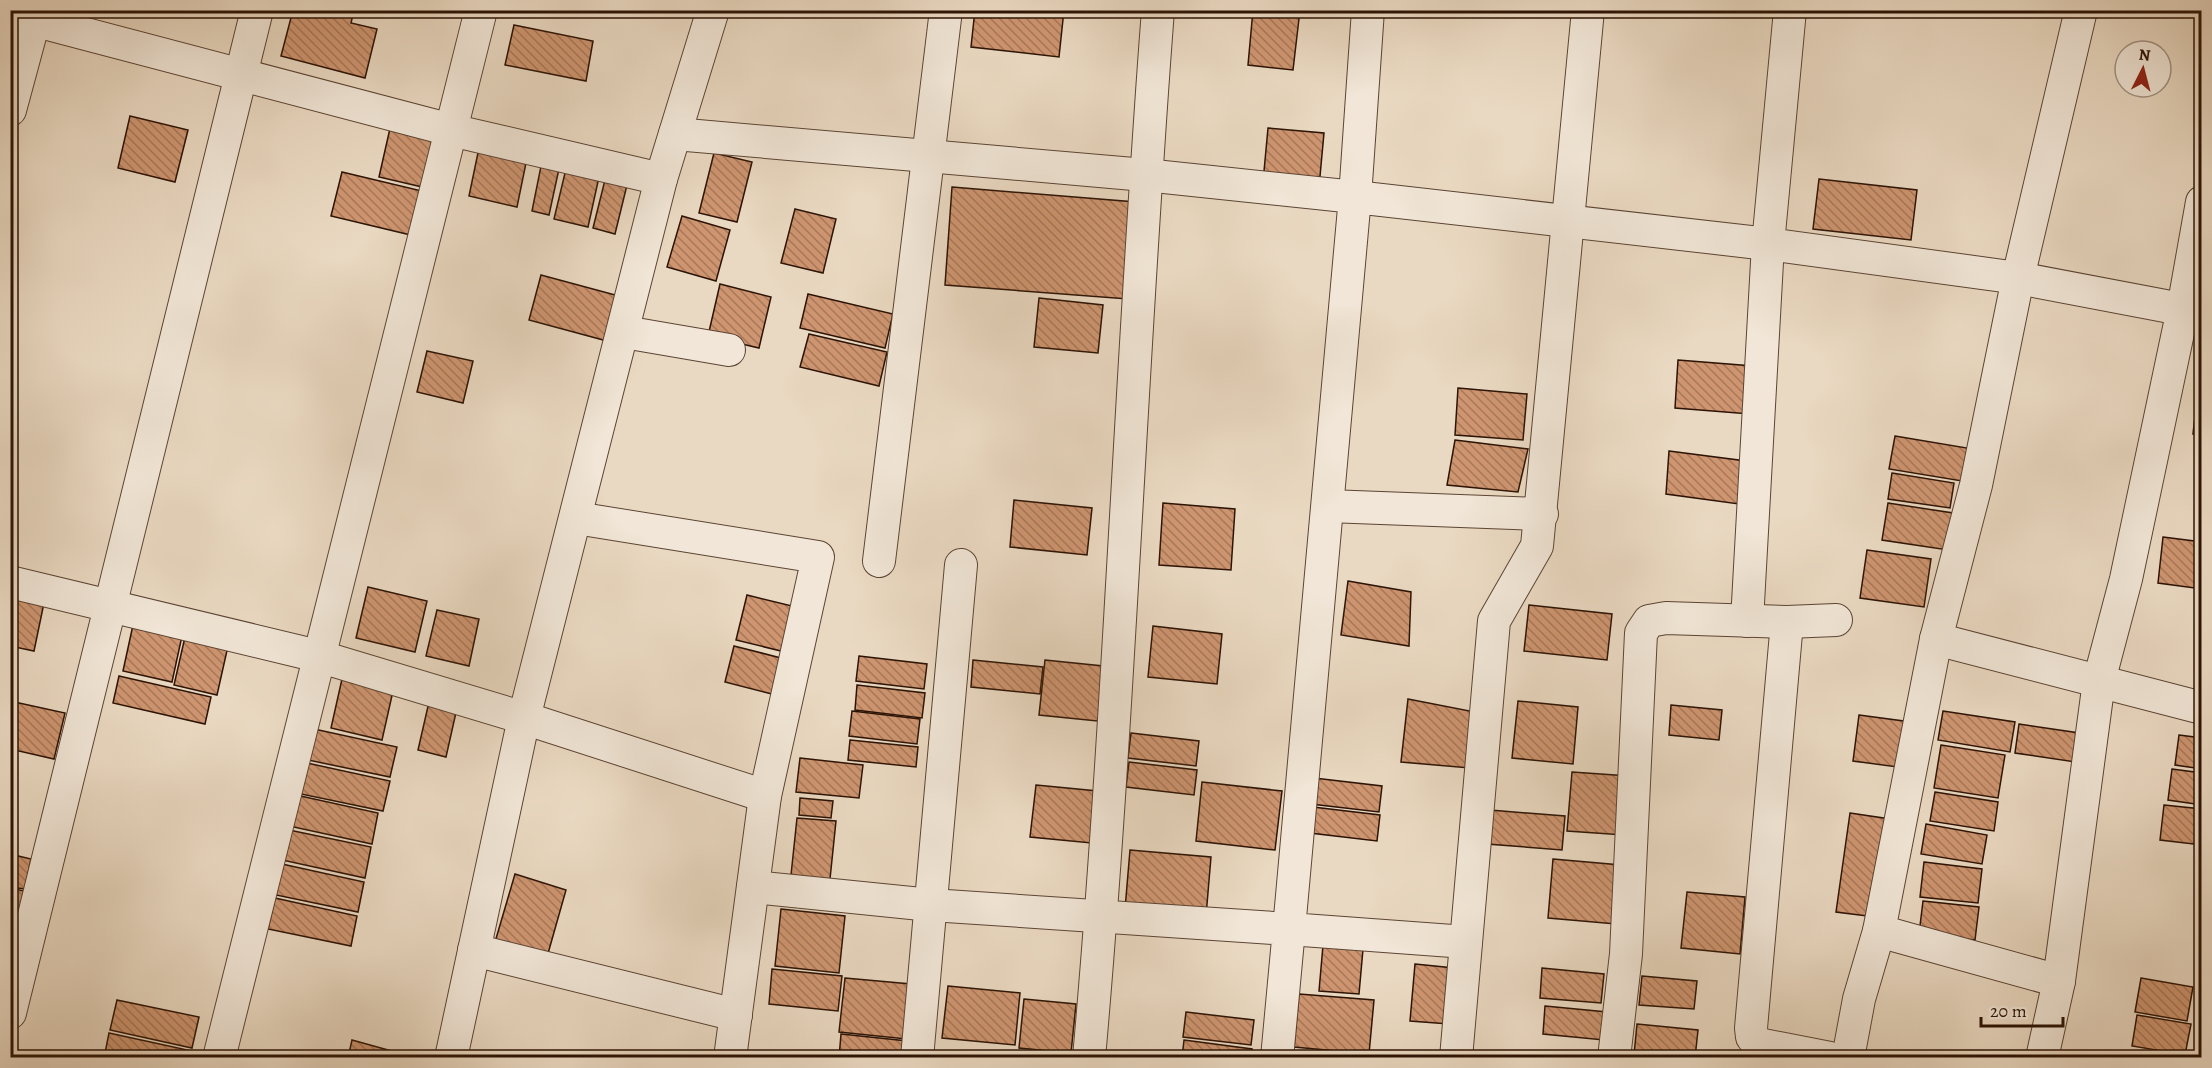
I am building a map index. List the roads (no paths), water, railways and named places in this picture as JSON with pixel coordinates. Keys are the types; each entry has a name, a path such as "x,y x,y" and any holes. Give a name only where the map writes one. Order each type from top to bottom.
{"street":[{"path":"10,1013 257,10"},
{"path":"219,1058 481,10"},
{"path":"451,1058 524,718 662,179 713,10"},
{"path":"879,561 946,10"},
{"path":"1089,1058 1125,559 1145,175 1158,10"},
{"path":"1277,1058 1328,506 1368,10"},
{"path":"1456,1058 1494,621 1537,546 1542,514 1588,10"},
{"path":"1747,621 1768,244 1790,10"},
{"path":"1848,1058 1859,999 1879,931 1936,639 1976,485 2018,278 2081,10"},
{"path":"10,110 27,15 451,130 662,179"},
{"path":"675,134 1145,175 1768,244 2018,278 2192,311"},
{"path":"2042,1058 2059,981 2099,681 2192,311 2202,202"},
{"path":"624,332 729,350"},
{"path":"1328,506 1542,514"},
{"path":"576,518 818,557 765,796 730,1058"},
{"path":"917,1058 961,565"},
{"path":"10,582 318,656 524,718 765,796"},
{"path":"1614,1058 1626,954 1641,633 1649,621 1666,618 1787,622 1836,620"},
{"path":"1787,622 1751,1028 1752,1037 1758,1044 1830,1058"},
{"path":"1936,639 2202,708"},
{"path":"753,887 931,905 1466,942"},
{"path":"1879,931 2059,981"},
{"path":"474,950 736,1015"}]}
